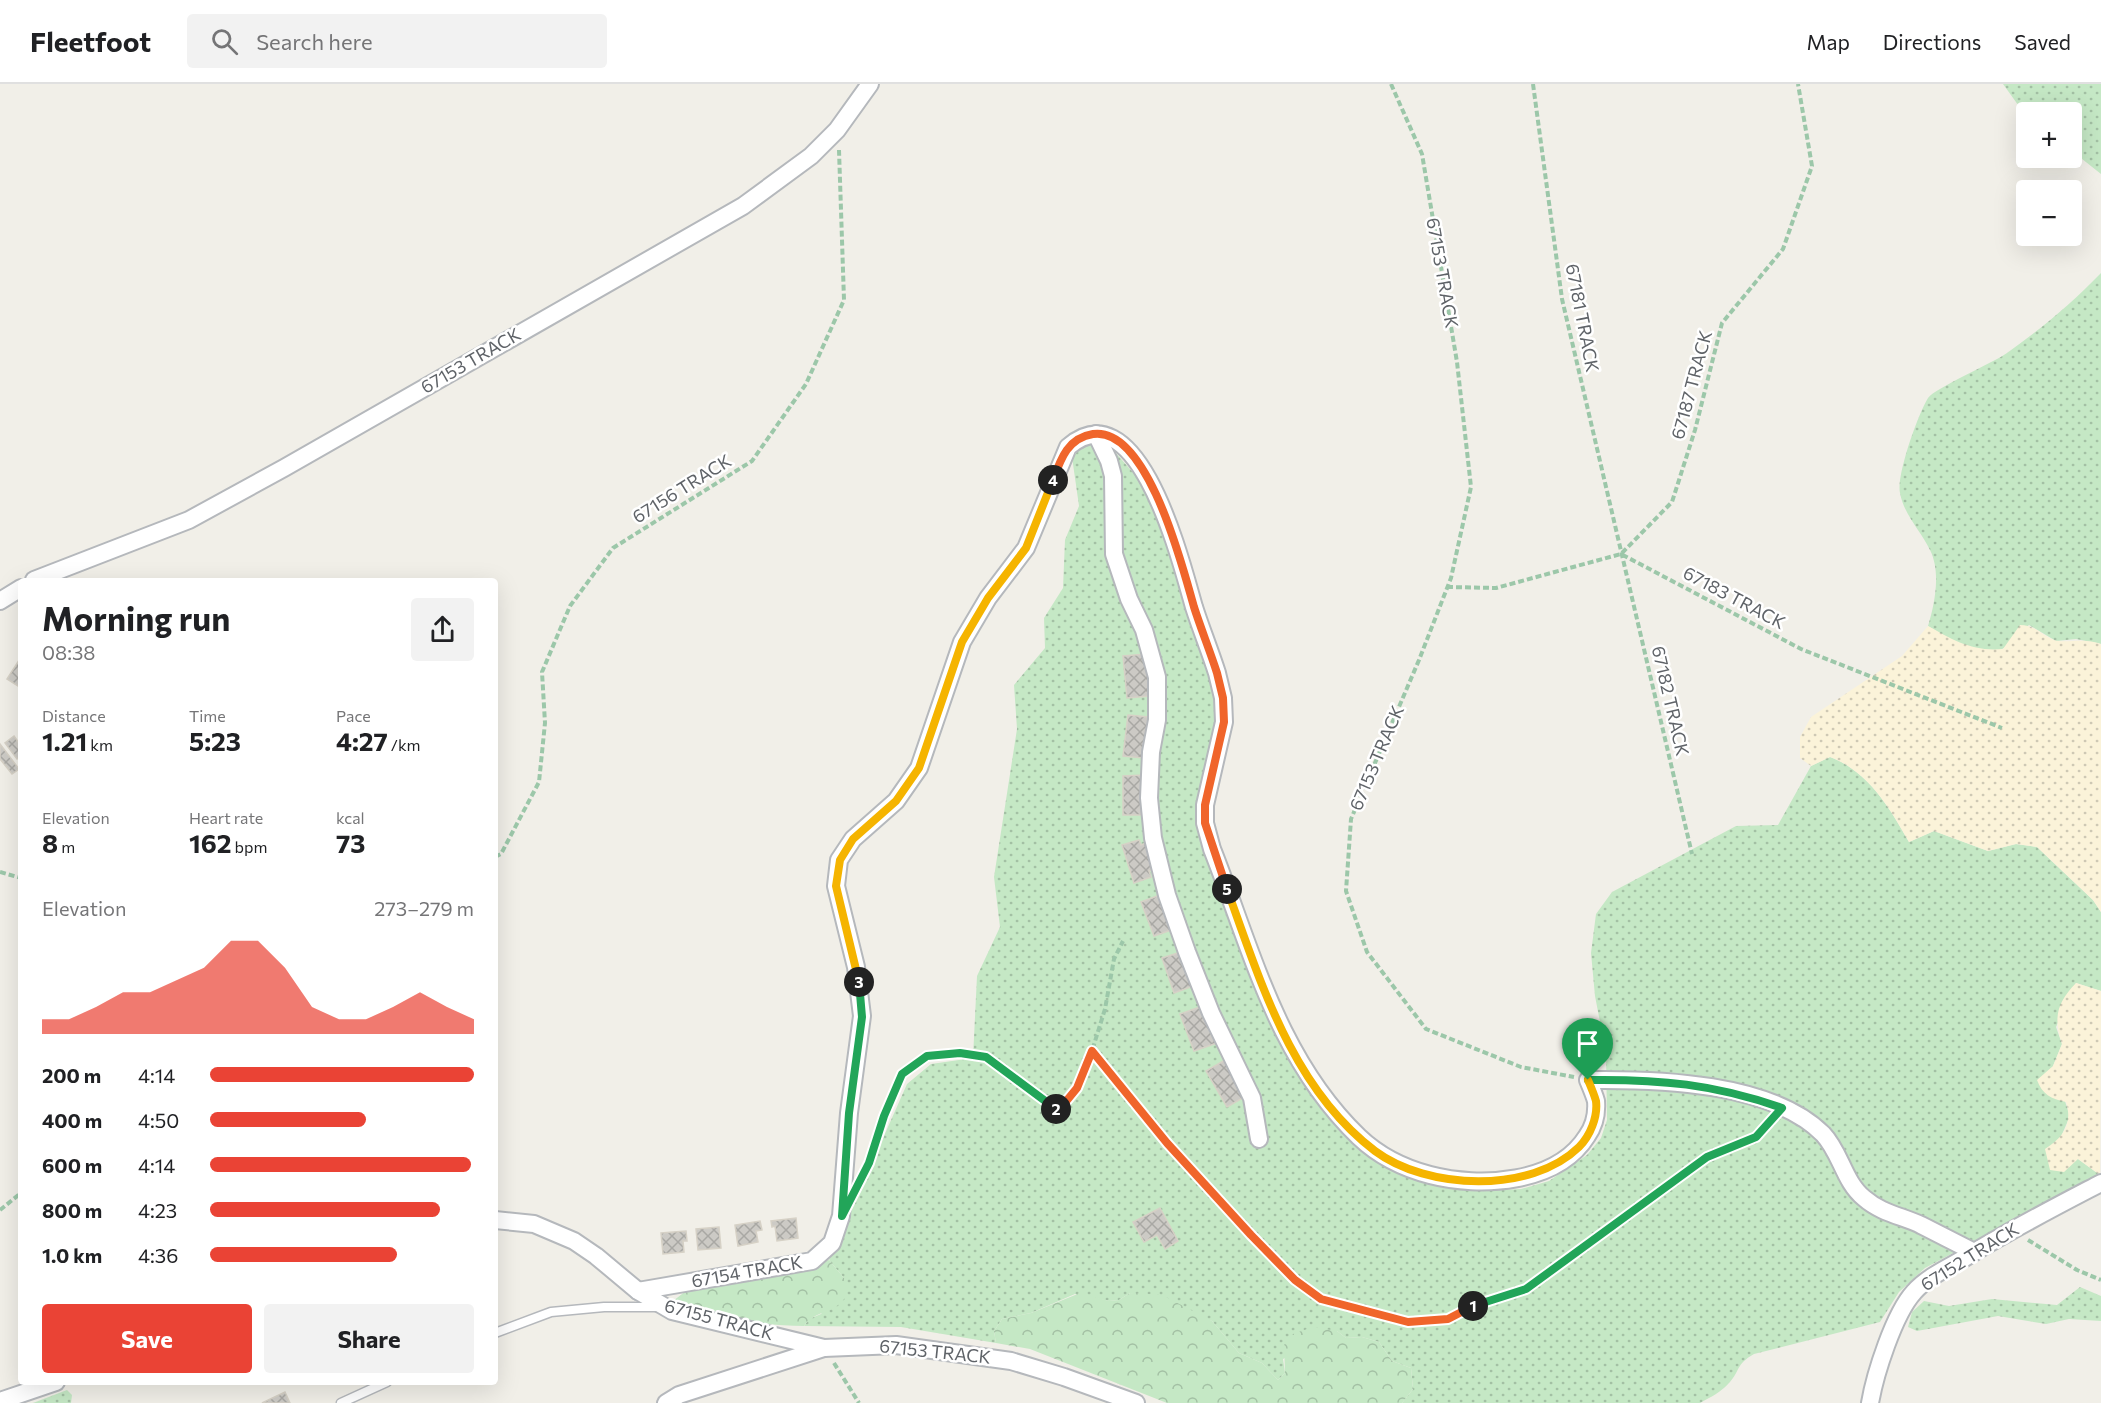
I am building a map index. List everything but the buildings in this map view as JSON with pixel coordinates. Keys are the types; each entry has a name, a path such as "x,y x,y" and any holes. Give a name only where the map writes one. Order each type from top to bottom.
{"street":[{"name":"67153 TRACK","path":"39,578 189,520 743,206 781,180 837,130 859,91 870,84"},
{"path":"1096,434 1109,437 1135,458 1162,506 1217,673 1223,698 1224,722 1205,805 1205,823 1212,849 1266,998 1283,1036 1305,1071 1333,1108 1377,1152 1406,1167 1465,1180 1499,1180 1530,1175 1556,1165 1583,1143 1591,1130 1596,1114 1596,1101 1588,1080 1632,1079 1721,1088 1782,1108 1809,1122 1831,1143 1855,1190 1864,1199 1887,1213 1920,1225 1974,1252"},
{"path":"1096,434 1113,476 1114,554 1129,599 1144,630 1157,677 1157,720 1151,752 1149,798 1153,838 1167,895 1186,952 1211,1013 1252,1098 1259,1139"},
{"name":"67154 TRACK","path":"638,1292 812,1261 832,1243 842,1216 849,1113 862,1017 856,967 836,886 840,860 853,839 896,801 919,768 962,642 988,598 1026,548 1068,447 1078,439 1096,434"},
{"path":"0,602 18,590"},
{"name":"67152 TRACK","path":"1870,1403 1881,1359 1904,1305 1914,1292 1930,1279 1974,1252 2101,1183"},
{"name":"67155 TRACK","path":"498,1220 534,1224 555,1231 596,1256 638,1292 662,1308 824,1348"},
{"name":"67153 TRACK","path":"666,1403 679,1395 824,1348 896,1345 1011,1361 1136,1403"},
{"path":"0,1401 47,1385"}],"lane":[{"path":"498,1332 534,1317 568,1309 662,1308"},
{"path":"341,1403 380,1385"}],"path":[{"name":"67153 TRACK","path":"1391,84 1422,154 1457,362 1471,487 1447,587 1419,660 1350,819 1346,891 1367,952 1426,1029 1521,1067 1588,1080"},
{"name":"67181 TRACK","path":"1533,84 1562,299 1621,554"},
{"name":"67187 TRACK","path":"1621,554 1672,502 1695,430 1722,323 1783,249 1812,166 1798,84"},
{"name":"67156 TRACK","path":"498,856 501,854 539,782 545,723 542,672 570,606 613,548 752,461 806,384 844,300 842,187 837,130"},
{"path":"1447,587 1496,588 1621,554"},
{"name":"67183 TRACK","path":"1621,554 1801,649 2002,729"},
{"name":"67182 TRACK","path":"1621,554 1692,854"},
{"path":"0,872 18,877"},
{"path":"860,1181 902,1074 927,1056 960,1053 986,1057 1059,1110 1077,1088 1092,1051 1105,1009 1114,959 1123,941"},
{"path":"1092,1051 1167,1143 1295,1280 1321,1299 1408,1322 1448,1319 1476,1305 1526,1289 1707,1157 1756,1137 1782,1108"},
{"path":"0,1210 18,1195"},
{"path":"2012,1230 2077,1270 2101,1280"},
{"path":"824,1348 860,1403"}],"green space":[{"path":"2003,84 2101,84 2101,174 2082,159 2082,102 2016,102"},
{"path":"2101,273 2101,644 2076,639 2056,641 2029,625 2004,648 1985,652 1975,650 1928,626 1936,588 1935,568 1930,550 1902,501 1900,485 1904,460 1928,398 1952,382 2007,353 2032,335"},
{"path":"1087,443 1109,445 1149,491 1217,695 1203,846 1290,1060 1351,1139 1397,1171 1422,1182 1481,1191 1521,1189 1549,1181 1587,1155 1601,1138 1607,1120 1606,1053 1595,996 1591,953 1596,914 1612,892 1736,826 1778,825 1811,766 1830,757 1844,763 1867,781 1886,804 1909,842 1934,831 1988,851 2016,844 2037,847 2093,900 2101,912 2101,991 2076,983 2056,1027 2062,1044 2053,1066 2070,1116 2060,1139 2078,1159 2100,1175 1925,1268 1899,1292 1880,1322 1754,1354 1741,1365 1726,1386 1700,1403 1402,1403 1413,1389 1411,1368 1392,1361 1379,1342 1362,1337 1346,1338 1337,1331 1283,1359 1285,1373 1278,1380 1262,1363 1239,1353 1212,1321 1130,1293 1119,1300 1109,1301 1075,1294 1031,1313 1002,1319 994,1331 996,1343 901,1327 804,1326 809,1319 821,1314 844,1278 829,1260 907,1084 931,1064 973,1058 977,976 1000,927 994,877 1017,729 1014,685 1045,648 1044,618 1063,588 1065,540 1079,506 1072,457"},
{"path":"829,1260 844,1278 847,1295 831,1310 814,1317 804,1326 737,1321 688,1308 673,1301 691,1287"},
{"path":"2080,1287 2101,1296 2101,1321 2069,1319 2046,1324 1998,1316 1917,1331 1908,1327 1912,1312 1924,1301 1949,1306 1992,1299 2057,1305"},
{"path":"1080,1293 1109,1301 1119,1300 1130,1293 1162,1295 1212,1321 1239,1353 1262,1363 1278,1380 1285,1373 1284,1345 1293,1334 1313,1327 1337,1331 1346,1338 1362,1337 1379,1342 1392,1361 1411,1368 1413,1389 1402,1403 1167,1403 1030,1349 996,1343 994,1331 1002,1319 1031,1313"},
{"path":"67,1390 72,1395 71,1403 33,1403"}],"sand":[{"path":"2020,625 2034,628 2054,640 2088,641 2101,644 2101,912 2093,900 2037,847 2016,844 1988,851 1934,831 1909,842 1886,804 1856,771 1830,757 1811,766 1800,758 1800,737 1811,717 1902,656 1928,626 1973,647 2003,649"},
{"path":"2076,983 2101,991 2100,1175 2078,1159 2064,1172 2050,1170 2045,1149 2065,1130 2068,1110 2066,1102 2048,1095 2037,1080 2053,1066 2062,1044 2057,1018 2058,1011"}],"route":[{"path":"1096,434 1109,437 1135,458 1162,506 1209,647 1223,698 1224,722 1220,747 1205,805 1205,823 1212,849 1266,998 1283,1036 1305,1071 1333,1108 1358,1137 1377,1152 1406,1167 1432,1175 1465,1180 1499,1180 1530,1175 1556,1165 1583,1143 1591,1130 1596,1114 1596,1101 1588,1080 1632,1079 1721,1088 1782,1108 1756,1137 1707,1157 1581,1252 1526,1289 1476,1305 1448,1319 1408,1322 1321,1299 1295,1280 1167,1143 1092,1051 1077,1088 1059,1110 986,1057 960,1053 927,1056 902,1074 884,1116 869,1163 842,1216 849,1113 862,1017 856,967 839,905 836,871 845,849 853,839 896,801 919,768 929,745 962,642 988,598 1026,548 1068,447 1078,439 1087,436 1096,434"}]}
